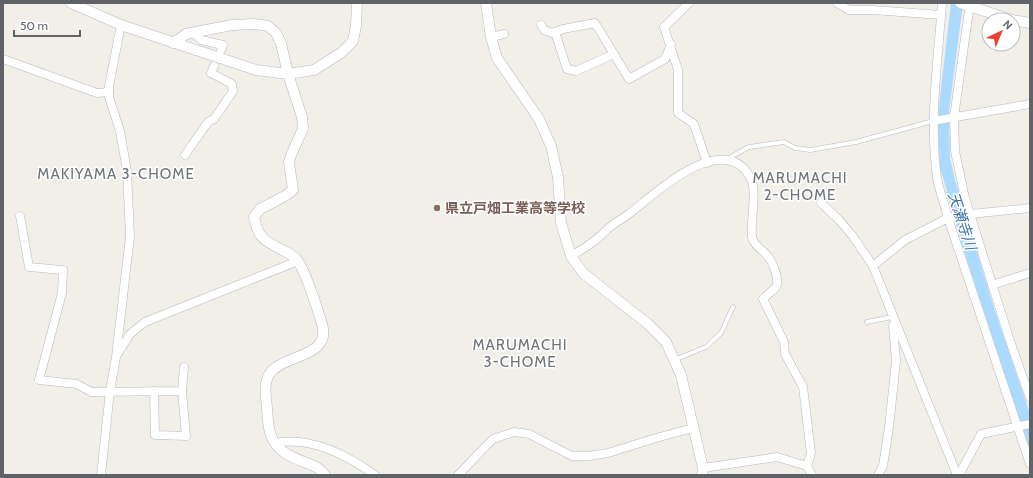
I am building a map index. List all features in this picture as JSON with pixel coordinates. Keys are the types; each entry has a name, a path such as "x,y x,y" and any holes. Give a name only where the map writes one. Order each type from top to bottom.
{"street":[{"path":"71,3 121,25 173,43 256,70 288,74 314,70 341,53 353,41 356,26 357,3"},
{"path":"486,3 497,58 539,119 551,146 558,177 561,223 571,256 583,273 648,324 666,342 681,375 702,472 777,457 807,466 812,475"},
{"path":"688,3 664,26 671,44 678,70 678,113 694,124 707,163"},
{"path":"837,3 849,10 871,6 941,15"},
{"path":"942,3 933,121 934,153 937,179 948,218 1030,464"},
{"path":"1030,23 1012,20 966,4 954,117 955,151 965,198 992,285 1030,398"},
{"path":"541,25 544,30 552,33 563,29 595,23 629,79 665,59 671,44"},
{"path":"173,43 186,34 194,32 232,25 254,24 268,26 276,33 281,43 288,74 302,117 303,129 290,155 289,162 293,190 285,196 260,209 254,218 257,231 262,239 293,255 298,261 323,325 324,334 320,343 312,351 279,366 270,373 265,385 269,427 275,443 286,454 318,468 325,475"},
{"path":"101,475 130,236 128,171 120,130 109,97 109,86 121,25"},
{"path":"194,32 201,40 223,45 221,50"},
{"path":"555,32 566,69 576,71 614,54"},
{"path":"492,37 504,34"},
{"path":"3,59 97,93 109,92"},
{"path":"185,155 208,122 214,119 233,91 232,84 211,73 214,66"},
{"path":"933,121 1030,104"},
{"path":"571,256 595,241 610,227 630,213 658,189 686,171 707,163 727,159 739,165 750,177 754,185 751,227 753,242 769,258 778,280 776,286 762,299 784,342 785,354 803,387 811,452 807,466"},
{"path":"821,203 839,220 852,236 872,266 958,475"},
{"path":"872,266 905,240 948,218 970,214 1030,208"},
{"path":"20,216 29,267 63,270 62,293 39,380 77,384 91,392 182,390"},
{"path":"116,357 130,334 145,322 298,261"},
{"path":"992,285 1030,273"},
{"path":"878,475 883,466 886,450 896,361 892,317"},
{"path":"154,391 155,435 186,436 182,390 184,366"},
{"path":"958,475 981,434 1030,424"},
{"path":"458,475 493,439 514,432 529,434 572,456 589,456 608,453 693,428"},
{"path":"275,443 287,441 314,445 340,453 357,462 375,475"}],"lane":[{"path":"727,159 749,147 784,142 795,148 810,150 856,142 933,121"},
{"path":"674,360 706,347 721,333 733,307"},
{"path":"867,322 892,317"}],"water":[{"name":"天瀬寺川","path":"951,3 963,3 949,111 950,158 955,180 994,308 1030,414 1030,451 963,248 940,167 938,125"}],"place":[{"name":"県立戸畑工業高等学校","path":"437,208"}],"district":[{"name":"MAKIYAMA 3-CHOME","path":"116,174"},
{"name":"MARUMACHI 2-CHOME","path":"800,186"},
{"name":"MARUMACHI 3-CHOME","path":"520,354"}]}
